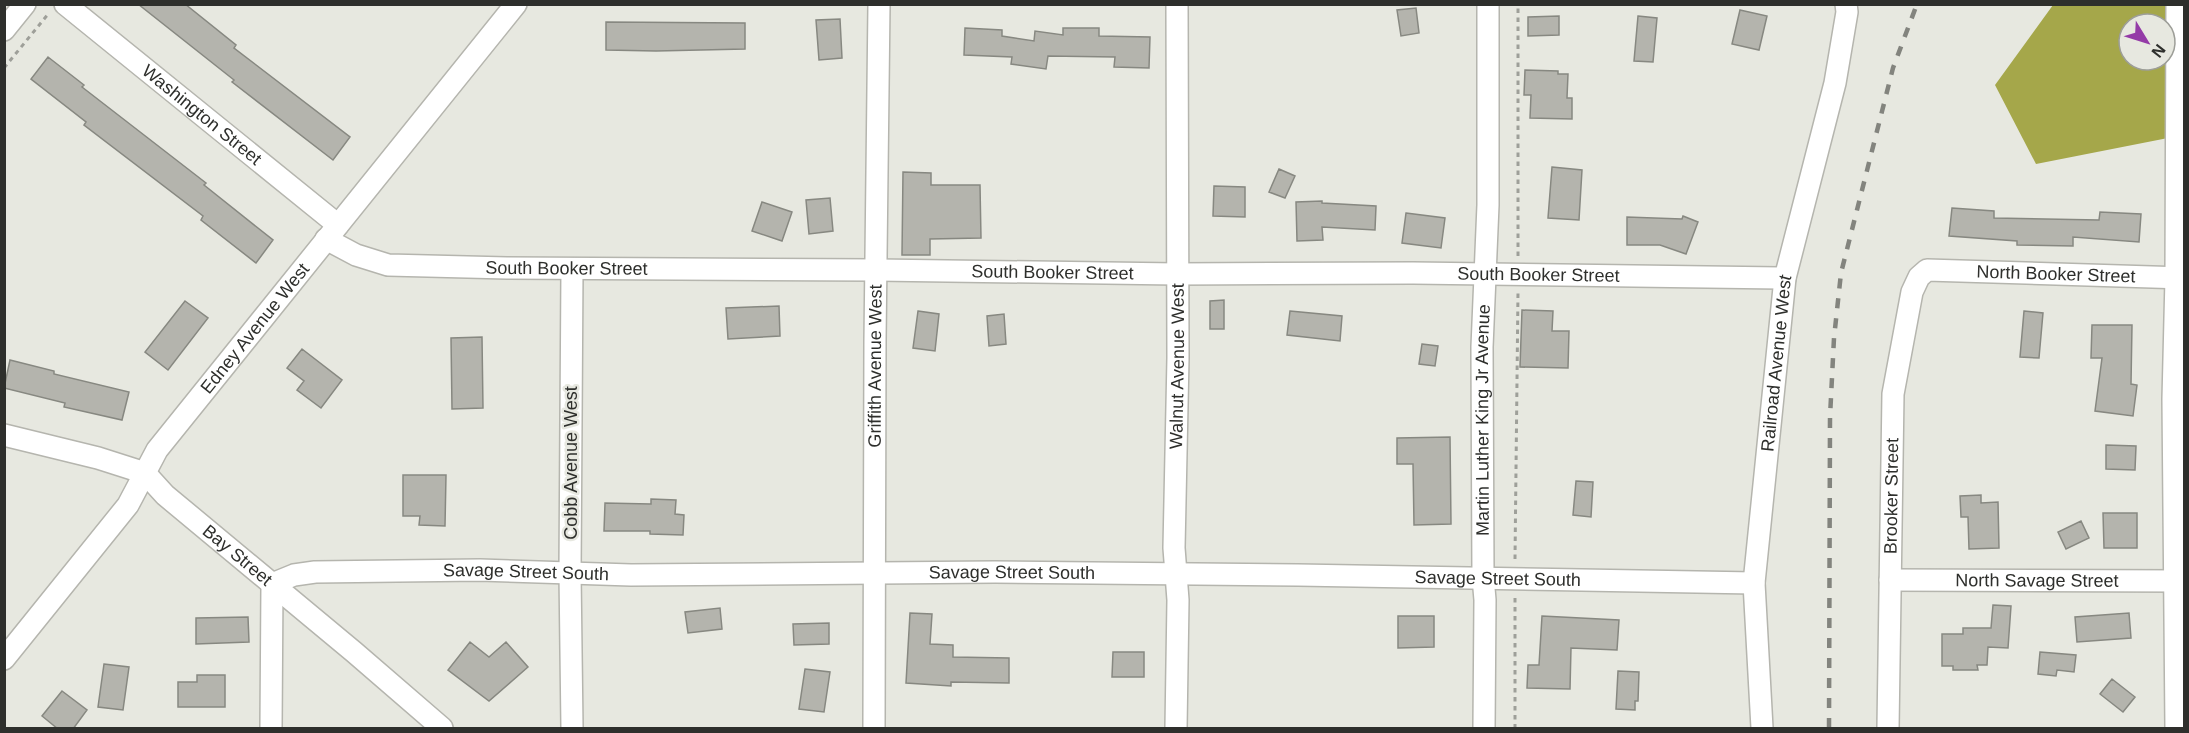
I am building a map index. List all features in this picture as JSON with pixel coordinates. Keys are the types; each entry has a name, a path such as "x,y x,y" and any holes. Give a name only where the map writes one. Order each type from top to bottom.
{"street":[{"path":"4,30 25,4"},
{"name":"Washington Street","path":"65,4 332,232"},
{"name":"Edney Avenue West","path":"4,659 128,505 157,450 516,4"},
{"name":"Griffith Avenue West","path":"874,729 879,4"},
{"name":"Walnut Avenue West","path":"1176,729 1178,600 1174,525 1177,4"},
{"name":"Martin Luther King Jr Avenue","path":"1484,729 1482,347 1488,205 1488,4"},
{"name":"Railroad Avenue West","path":"1762,729 1754,583 1785,278 1835,83 1847,12 1846,4"},
{"path":"2176,729 2180,581 2173,399 2180,278 2177,4"},
{"name":"South Booker Street","path":"332,232 356,255 388,265 572,269 1177,274 1413,273 1785,278"},
{"name":"Cobb Avenue West","path":"572,269 570,573 572,729"},
{"name":"North Booker Street","path":"1927,270 2180,278"},
{"name":"Brooker Street","path":"1888,729 1893,394 1912,292 1919,277 1927,270"},
{"name":"Bay Street","path":"4,435 98,458 145,473 165,495 442,729"},
{"name":"Savage Street South","path":"272,584 294,575 315,572 480,570 631,574 995,572 1483,577 1754,583"},
{"name":"North Savage Street","path":"1890,580 2180,581"},
{"path":"271,729 272,584"}],"path":[{"path":"4,68 56,4"},
{"path":"1515,729 1518,4"}],"shaded area":[{"path":"2053,5 2167,5 2167,12 2117,12 2117,72 2168,72 2168,138 2036,164 1995,85"}],"building":[{"path":"138,4 185,4 236,45 234,48 350,137 333,160 232,82 234,80"},
{"path":"1416,8 1419,33 1401,36 1397,10"},
{"path":"1740,10 1767,16 1759,50 1732,44"},
{"path":"1559,16 1559,35 1528,36 1528,17"},
{"path":"1638,16 1657,18 1653,62 1634,61"},
{"path":"840,19 842,58 819,60 816,20"},
{"path":"606,22 745,23 745,49 606,50"},
{"path":"965,28 1002,30 1002,36 1034,41 1035,31 1063,35 1063,28 1099,28 1099,36 1150,37 1149,68 1114,67 1115,57 1048,56 1046,69 1011,64 1012,57 964,55"},
{"path":"48,57 84,85 82,87 206,183 204,185 273,240 256,263 201,220 203,216 84,125 86,122 31,79"},
{"path":"1525,70 1558,71 1558,74 1568,74 1567,98 1572,98 1572,119 1530,118 1531,95 1524,95"},
{"path":"1552,167 1582,170 1579,220 1548,218"},
{"path":"1279,169 1295,176 1285,198 1269,192"},
{"path":"903,172 931,173 931,185 980,185 981,238 930,239 930,255 902,255"},
{"path":"1214,186 1245,187 1245,217 1213,216"},
{"path":"830,198 833,231 809,234 806,200"},
{"path":"1322,201 1322,203 1376,206 1375,230 1322,227 1323,240 1297,241 1296,202"},
{"path":"762,202 792,212 782,241 752,231"},
{"path":"1952,208 1994,211 1994,218 2099,220 2100,212 2141,214 2139,242 2073,237 2073,246 2017,245 2017,241 1949,236"},
{"path":"1406,213 1445,218 1441,248 1402,243"},
{"path":"1683,216 1698,222 1686,254 1660,245 1627,245 1627,217 1682,219"},
{"path":"1224,300 1224,329 1210,329 1210,301"},
{"path":"185,301 208,318 168,370 145,352"},
{"path":"779,306 780,336 728,339 726,308"},
{"path":"1522,310 1553,311 1552,331 1569,331 1568,368 1520,367"},
{"path":"918,311 939,314 935,351 913,348"},
{"path":"1290,311 1342,316 1340,341 1287,335"},
{"path":"2024,311 2043,313 2039,358 2020,357"},
{"path":"1004,314 1006,344 989,346 987,316"},
{"path":"2092,325 2132,325 2131,384 2137,385 2133,416 2095,411 2102,358 2091,358"},
{"path":"482,337 483,408 452,409 451,338"},
{"path":"1422,344 1438,346 1435,366 1419,364"},
{"path":"302,349 342,380 321,408 297,390 304,381 287,368"},
{"path":"10,360 54,371 54,374 129,392 122,420 64,407 65,403 4,388"},
{"path":"1450,437 1451,524 1414,525 1413,464 1397,464 1397,438"},
{"path":"2106,445 2136,446 2135,470 2106,469"},
{"path":"403,475 446,475 445,526 419,525 420,516 403,516"},
{"path":"1576,481 1593,482 1591,517 1573,515"},
{"path":"1981,495 1981,503 1998,502 1999,548 1969,549 1968,517 1961,517 1960,496"},
{"path":"651,499 676,500 675,514 684,515 683,535 650,534 650,531 604,531 605,503 651,504"},
{"path":"2103,513 2137,513 2137,548 2104,548"},
{"path":"2081,521 2089,538 2066,549 2058,532"},
{"path":"1993,605 2011,606 2008,648 1988,647 1987,665 1977,665 1978,670 1953,670 1953,666 1942,666 1942,634 1963,634 1963,628 1991,628"},
{"path":"720,608 722,629 688,633 685,612"},
{"path":"910,613 932,614 930,644 953,645 953,657 1009,658 1009,683 951,682 951,686 906,683"},
{"path":"2129,613 2131,638 2077,642 2075,617"},
{"path":"1398,616 1434,616 1434,647 1398,648"},
{"path":"1542,616 1619,620 1617,650 1571,648 1570,689 1527,688 1528,665 1539,665"},
{"path":"248,617 249,642 196,644 196,618"},
{"path":"829,623 829,644 794,645 793,624"},
{"path":"470,642 489,657 506,642 528,667 489,701 448,670"},
{"path":"1113,652 1144,652 1144,677 1112,677"},
{"path":"2040,652 2076,655 2074,672 2057,670 2056,676 2038,674"},
{"path":"104,664 129,667 123,710 98,707"},
{"path":"805,669 830,672 824,712 799,709"},
{"path":"1618,671 1639,672 1638,701 1635,701 1635,710 1616,709"},
{"path":"197,675 225,675 225,707 178,707 178,682 197,682"},
{"path":"2112,679 2135,697 2123,712 2100,694"},
{"path":"62,691 87,710 73,729 58,729 42,716"}],"railway":[{"path":"1829,728 1830,417 1834,338 1841,273 1893,68 1917,4"}]}
